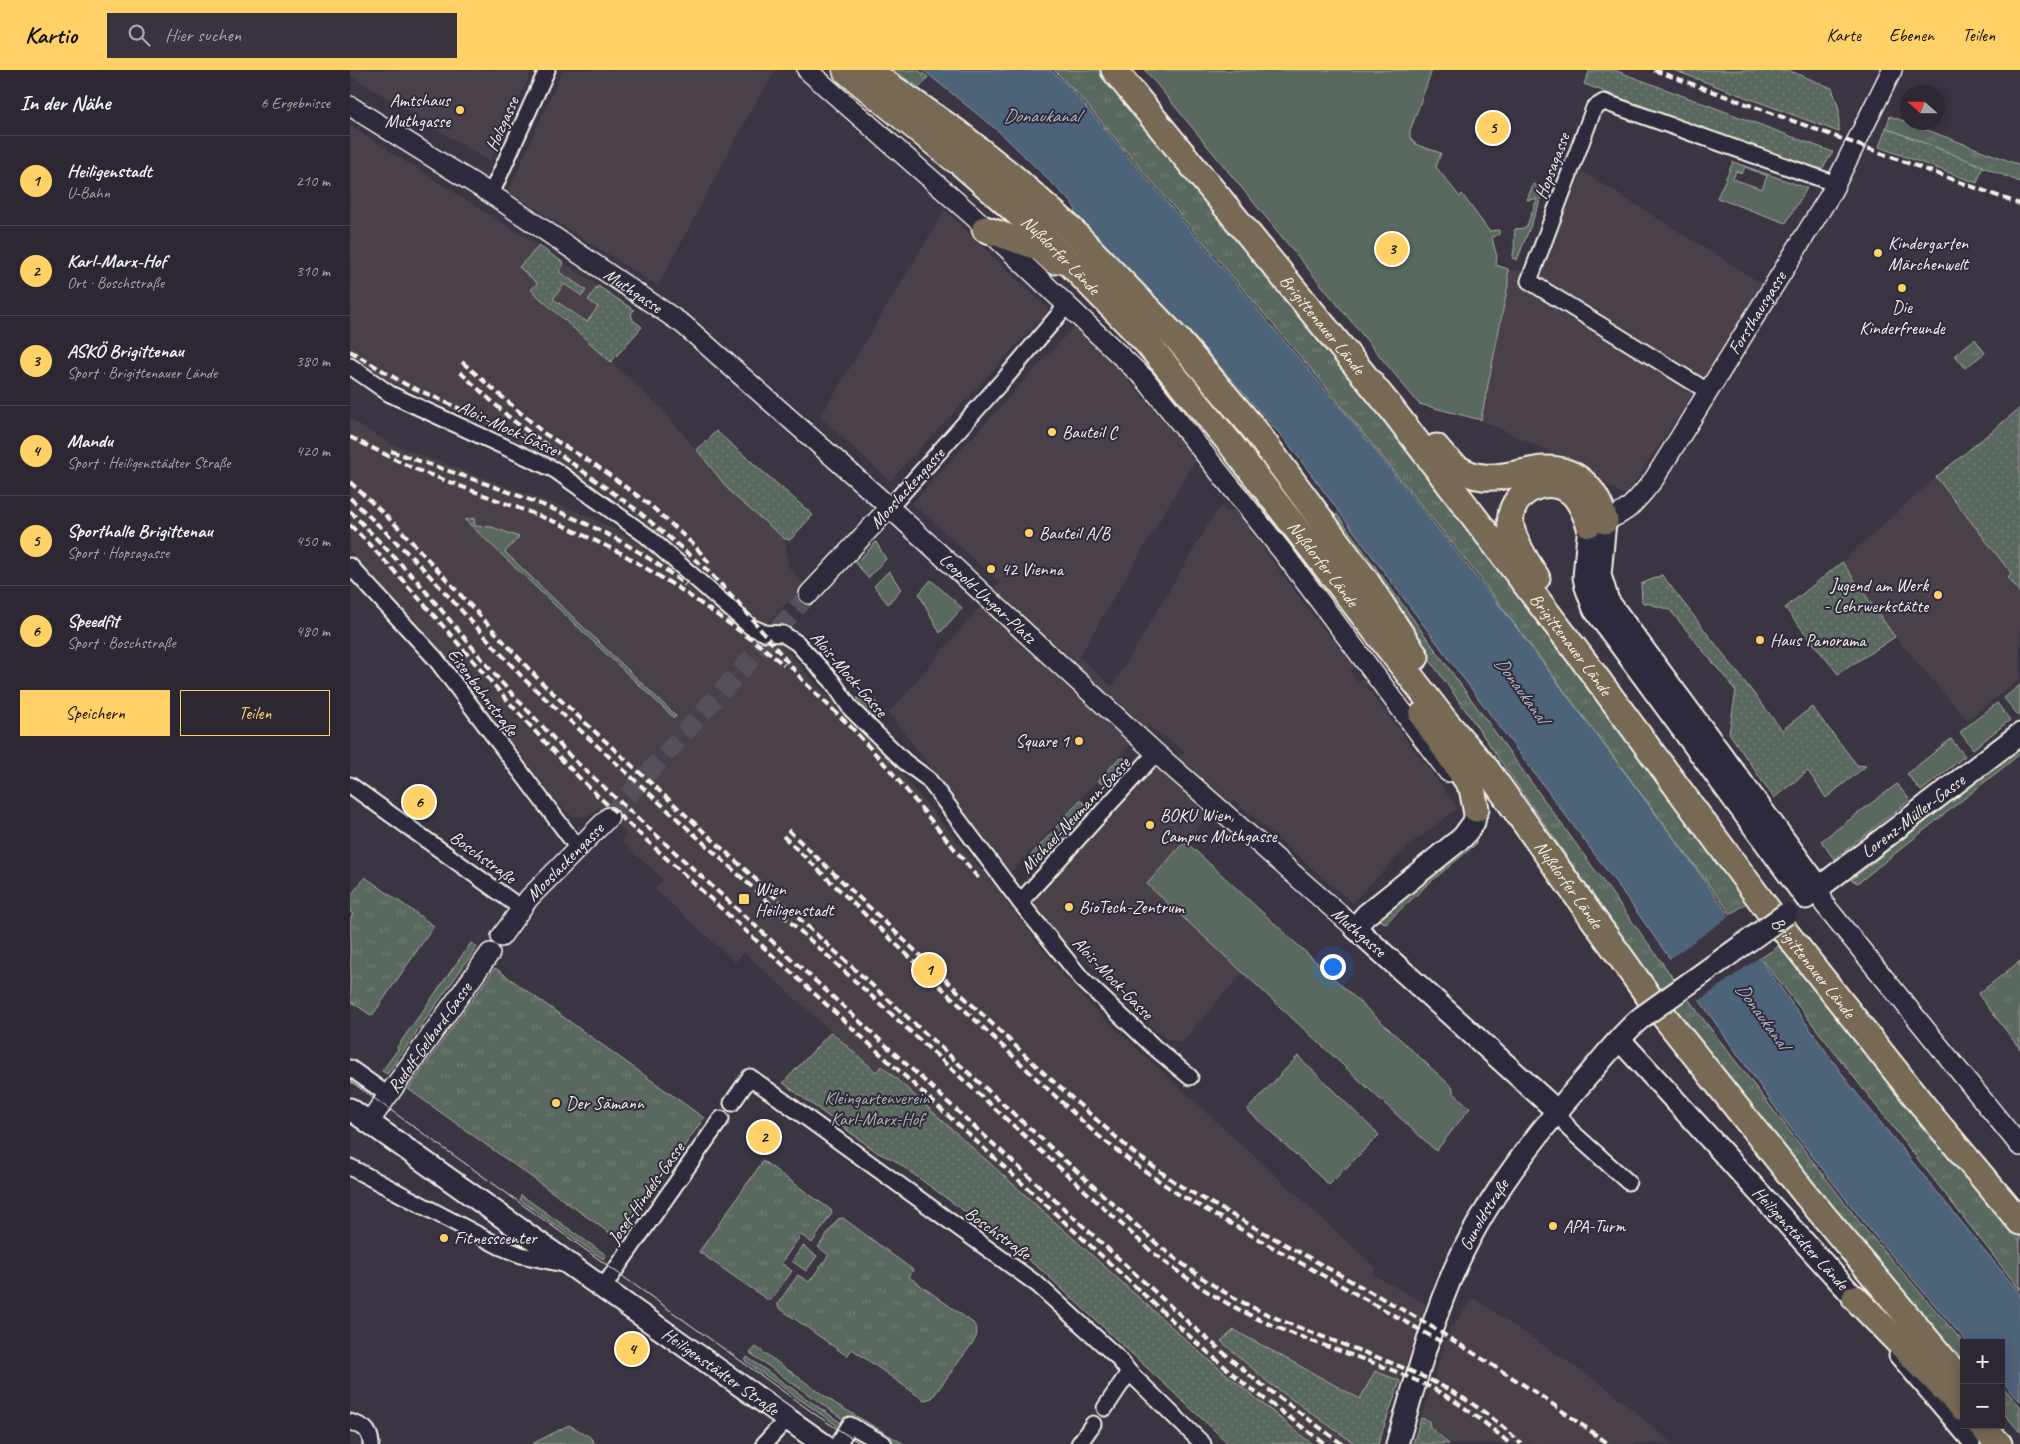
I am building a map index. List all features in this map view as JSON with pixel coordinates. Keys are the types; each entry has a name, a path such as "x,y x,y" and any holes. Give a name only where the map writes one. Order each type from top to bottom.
{"highway":[{"path":"847,70 956,159"},
{"path":"867,70 958,133 1066,224 1178,340 1254,429 1366,581 1487,770"},
{"name":"Brigittenauer Lände","path":"1114,70 1391,408 1584,662 1768,910 1932,1117 2020,1222"},
{"name":"Nußdorfer Lände","path":"956,159 1040,233 1102,294 1148,344 1230,443 1306,543 1344,587 1445,721 1487,770 1643,1013"},
{"path":"985,229 1040,248 1192,398"},
{"path":"1391,408 1417,424 1449,462 1465,472 1482,477 1543,469 1567,472 1590,489 1600,502 1597,522"},
{"path":"1584,662 1581,642 1534,573 1511,526 1513,510 1521,496 1529,489 1546,484 1562,487 1574,495 1597,522"},
{"path":"1306,543 1335,593 1472,788 1476,809"},
{"name":"Heiligenstädter Lände","path":"1643,1013 1807,1196 1960,1379"},
{"path":"1854,1298 1960,1405"},
{"path":"1984,1429 1998,1444"},
{"path":"2001,1429 2014,1444"}],"main road":[{"path":"1597,522 1600,575 1608,602 1816,897"},
{"name":"Lorenz-Müller-Gasse","path":"1786,914 1816,897 2020,734"},
{"path":"1355,928 1366,915 1463,837 1474,822 1476,809"},
{"name":"Gunoldstraße","path":"1397,1444 1456,1266 1476,1227 1495,1196 1557,1111 1643,1013 1786,914"},
{"name":"Muthgasse","path":"1355,928 1557,1111"},
{"name":"Heiligenstädter Lände","path":"1620,1040 1854,1298"},
{"name":"Heiligenstädter Straße","path":"350,1109 823,1444"}],"street":[{"name":"Holzgasse","path":"491,194 547,70"},
{"name":"Nußdorfer Lände","path":"807,70 985,229 1151,387 1282,551 1476,809"},
{"name":"Forsthausgasse","path":"1597,522 1618,517 1635,503 1654,479 1836,184 1892,70"},
{"name":"Hopsagasse","path":"1709,392 1529,281 1592,112 1598,104 1604,102 1836,184"},
{"name":"Muthgasse","path":"350,106 491,194 684,325 889,508"},
{"name":"Mooslackengasse","path":"809,594 889,508 1005,378 1067,305"},
{"name":"Alois-Mock-Gasse","path":"350,366 390,394 555,470 647,536 751,628 765,633 783,634 797,643 832,681 851,709 905,762 928,779 1020,902 1082,979 1154,1047 1161,1050 1190,1077"},
{"name":"Leopold-Ungar-Platz","path":"889,508 1085,688"},
{"name":"Eisenbahnstraße","path":"350,566 435,658 578,848"},
{"name":"Muthgasse","path":"1085,688 1355,928"},
{"name":"Michael-Neumann-Gasse","path":"1020,902 1156,753"},
{"name":"Boschstraße","path":"350,785 521,908"},
{"name":"Mooslackengasse","path":"521,908 609,817"},
{"path":"1816,897 2020,1146"},
{"path":"501,937 521,908"},
{"name":"Rudolf-Gelbard-Gasse","path":"369,1122 490,953"},
{"path":"350,1068 388,1095"},
{"name":"Boschstraße","path":"732,1103 750,1077 1038,1285 1117,1357 1129,1372 1203,1444"},
{"name":"Muthgasse","path":"1557,1111 1570,1130 1628,1182"},
{"name":"Josef-Hindels-Gasse","path":"602,1289 721,1119"},
{"name":"Heiligenstädter Straße","path":"350,1166 514,1252 568,1265"},
{"name":"Heiligenstädter Lände","path":"1854,1298 1915,1379 1972,1444"},
{"path":"1105,1408 1129,1372"},
{"path":"764,1444 787,1420"},
{"path":"350,1422 364,1426 370,1434 371,1444"},
{"path":"1079,1444 1093,1424"},
{"path":"838,1444 850,1425 884,1444"}],"shaded area":[{"name":"Amtshaus Muthgasse","path":"350,70 532,70 506,127 504,127 490,162 350,75"},
{"path":"563,70 776,70 750,112 658,286 508,191"},
{"path":"350,126 539,246 634,310 631,314 633,320 642,327 611,362 663,410 732,494 785,539 788,566 805,585 765,625 818,686 870,736 986,875 1065,978 1093,1008 1376,1268 1372,1274 1426,1304 1401,1381 1375,1371 1361,1399 1221,1341 1269,1383 1356,1444 1314,1444 1269,1411 1198,1351 883,1066 877,1073 744,952 735,962 655,889 663,879 621,841 627,834 609,817 598,808 586,817 571,816 557,802 460,677 350,552 350,419 390,444 591,517 644,545 771,648 720,591 684,556 631,511 552,458 474,419 388,381 350,357"},
{"path":"1580,170 1764,285 1626,496 1547,450 1481,420 1508,285 1508,269 1542,274"},
{"path":"945,210 1049,310 890,481 820,417"},
{"path":"1074,326 1113,362 1196,459 1079,657 1112,687 1212,518 1222,506 1226,512 1234,509 1315,618 1350,661 1352,660 1356,666 1350,671 1358,682 1364,678 1369,683 1366,686 1458,808 1408,846 1352,903 1235,801 1210,814 1147,884 1243,972 1182,1042 1165,1039 1115,992 1071,945 1066,948 1032,902 1146,774 1186,752 1148,726 1011,872 889,713 1000,583 912,503"},
{"name":"Jugend am Werk - Lehrwerkstätte","path":"1936,477 2011,573 2008,578 2020,593 2020,679 1967,720 1895,637 1842,562"},
{"path":"1473,1298 1604,1386 1673,1444 1449,1444 1429,1427 1429,1421 1421,1418 1451,1325 1453,1326"}],"green space":[{"path":"890,70 918,70 928,77 920,87"},
{"path":"1054,70 1103,70 1415,456 1751,900 1731,914 1480,578 1321,381 1075,91"},
{"path":"1145,70 1432,70 1410,131 1410,137 1417,145 1441,153 1436,167 1460,197 1462,194 1489,231 1499,230 1499,234 1492,238 1497,257 1496,265 1508,269 1508,285 1481,420 1419,404"},
{"path":"1590,70 1614,70 1833,152 1822,169 1791,162 1584,84"},
{"path":"1673,70 1788,70 1832,88 1839,109 1839,132"},
{"path":"1890,116 1900,120 1900,130 1927,130 2020,165 2020,182 1886,128"},
{"path":"1886,128 1983,166 1977,183 1879,147"},
{"path":"1733,162 1807,188 1786,223 1717,198","holes":["1745,167 1767,176 1762,189 1733,179 1736,171 1742,173"]},
{"path":"1533,184 1545,189 1517,260 1512,258 1515,229 1526,228 1537,199 1527,200"},
{"path":"539,246 564,263 559,272 586,290 582,296 564,284 553,299 587,322 598,307 588,300 598,286 634,310 631,314 633,320 642,327 611,362 531,290 537,283 519,267"},
{"path":"1975,339 1985,353 1965,368 1955,355"},
{"path":"2020,408 2020,593 2008,578 2011,573 1936,477"},
{"path":"716,431 813,515 790,540 785,539 732,494 697,450"},
{"path":"1337,514 1697,1011 1865,1229 1961,1339 1960,1360 1680,1020 1466,711 1330,520"},
{"path":"474,518 475,526 492,527 519,537 505,552 676,716 674,718 465,520"},
{"path":"876,542 886,559 868,578 856,563"},
{"path":"1842,562 1895,637 1838,674 1785,608"},
{"path":"889,571 901,589 888,604 874,586"},
{"path":"1662,575 1782,730 1812,707 1857,765 1866,766 1826,798 1808,771 1774,798 1729,733 1736,691 1670,610 1642,602 1641,584"},
{"path":"931,580 962,608 940,633 919,594"},
{"path":"2020,685 2020,714 2018,715 2004,698"},
{"path":"867,697 876,702 877,722 861,706 857,698"},
{"path":"1997,703 2010,720 1973,749 1960,732"},
{"path":"1951,739 1965,756 1921,791 1907,774"},
{"path":"2020,747 2020,754 1858,883 1851,880"},
{"path":"1124,758 1130,763 1112,783 1103,785 1098,781 1118,759"},
{"path":"1897,784 1910,800 1834,859 1821,841"},
{"path":"1080,800 1090,809 1065,836 1056,827"},
{"path":"1054,830 1063,838 1040,863 1031,855"},
{"path":"1476,840 1476,844 1428,884 1386,923 1378,920"},
{"path":"1185,841 1453,1088 1453,1092 1470,1108 1436,1151 1147,884"},
{"path":"365,877 434,926 372,1016 350,1001 350,919 353,914 350,912 350,897"},
{"path":"1785,942 2020,1231 2020,1290 1761,958"},
{"path":"471,943 477,947 387,1074 382,1071 398,1049 397,1047"},
{"path":"2020,961 2020,1049 1978,994"},
{"path":"495,968 704,1118 618,1239 408,1089"},
{"name":"Kleingartenverein Karl-Marx-Hof","path":"831,1032 876,1072 882,1066 1198,1351 1312,1444 1229,1444 1046,1274 1001,1238 894,1160 878,1153 783,1083"},
{"path":"1298,1056 1379,1135 1329,1185 1247,1110"},
{"path":"763,1161 831,1210 832,1213 812,1243 801,1235 781,1263 792,1271 772,1299 768,1300 699,1252"},
{"path":"521,1195 606,1255 603,1259 520,1200"},
{"path":"843,1218 913,1270 909,1277 973,1323 977,1330 974,1341 932,1398 924,1400 852,1349 847,1356 778,1307 778,1303 798,1275 809,1282 829,1255 818,1247 838,1219"},
{"path":"803,1246 817,1256 806,1271 792,1261"},
{"path":"1234,1330 1360,1399 1375,1371 1400,1381 1378,1444 1356,1444 1269,1383 1221,1341"},
{"path":"756,1347 836,1404 904,1444 894,1444 852,1421 847,1422 750,1353"},
{"path":"747,1357 844,1425 842,1429 745,1361"},
{"path":"2005,1389 2020,1406 2020,1432 2005,1415"},
{"path":"1421,1418 1429,1421 1430,1427 1449,1444 1413,1444"},
{"path":"569,1425 590,1437 595,1444 532,1444"}],"water":[{"name":"Donaukanal","path":"923,70 1051,70 1070,88 1346,414 1510,619 1686,855 1850,1085 2020,1294 2020,1401 2005,1384 2005,1339 1965,1339 1874,1235 1785,1121 1617,884 1287,442 1180,321 1075,215 1076,210 1072,203 1003,135"}],"pier":[{"path":"1731,915 1761,956 1696,1003 1667,961"}],"tunnel":[{"path":"609,817 809,594"}],"tram line":[{"path":"350,1081 819,1417 861,1444"}],"railway":[{"path":"1654,70 2020,204"},
{"path":"350,351 405,384 530,440"},
{"path":"462,362 545,434 597,466 650,505 694,545 712,566"},
{"path":"460,372 511,419 638,511 706,569 737,601 804,682 851,727 890,770 979,879"},
{"path":"350,437 415,469 558,523 621,553 680,589 761,646 784,665"},
{"path":"391,451 506,491 582,522 618,540 653,561 685,585"},
{"path":"350,482 399,528 541,682 788,909"},
{"path":"350,498 418,563 524,679 1152,1252 1199,1286 1250,1315 1430,1387 1472,1413 1510,1444"},
{"path":"350,511 418,582 502,683 571,757 1190,1324 1253,1378 1342,1444"},
{"path":"350,525 413,591 533,729 597,795 1197,1343 1247,1386 1325,1444"},
{"path":"788,830 1045,1074 1134,1153 1182,1187 1421,1320 1538,1394 1609,1444"},
{"path":"783,836 1038,1080 1095,1133 1129,1160 1178,1194 1445,1344"},
{"path":"788,909 784,905 1157,1244 1192,1271 1217,1288 1256,1309 1395,1365 1462,1397 1493,1418 1521,1444"}],"place":[{"name":"Amtshaus Muthgasse","path":"460,110"},
{"name":"Sporthalle Brigittenau","path":"1493,128"},
{"name":"ASKÖ Brigittenau","path":"1392,249"},
{"name":"Kindergarten Märchenwelt","path":"1878,253"},
{"name":"Die Kinderfreunde","path":"1902,288"},
{"name":"Bauteil C","path":"1052,432"},
{"name":"Bauteil A/B","path":"1029,533"},
{"name":"42 Vienna","path":"991,569"},
{"name":"Jugend am Werk - Lehrwerkstätte","path":"1938,595"},
{"name":"Haus Panorama","path":"1760,640"},
{"name":"Square 1","path":"1079,741"},
{"name":"Speedfit","path":"419,802"},
{"name":"BOKU Wien, Campus Muthgasse","path":"1150,825"},
{"name":"Wien Heiligenstadt","path":"744,899"},
{"name":"BioTech-Zentrum","path":"1069,907"},
{"name":"Heiligenstadt","path":"929,970"},
{"name":"Der Sämann","path":"556,1103"},
{"name":"Karl-Marx-Hof","path":"764,1137"},
{"name":"APA-Turm","path":"1553,1226"},
{"name":"Fitnesscenter","path":"444,1238"},
{"name":"Mandu","path":"632,1349"}]}
